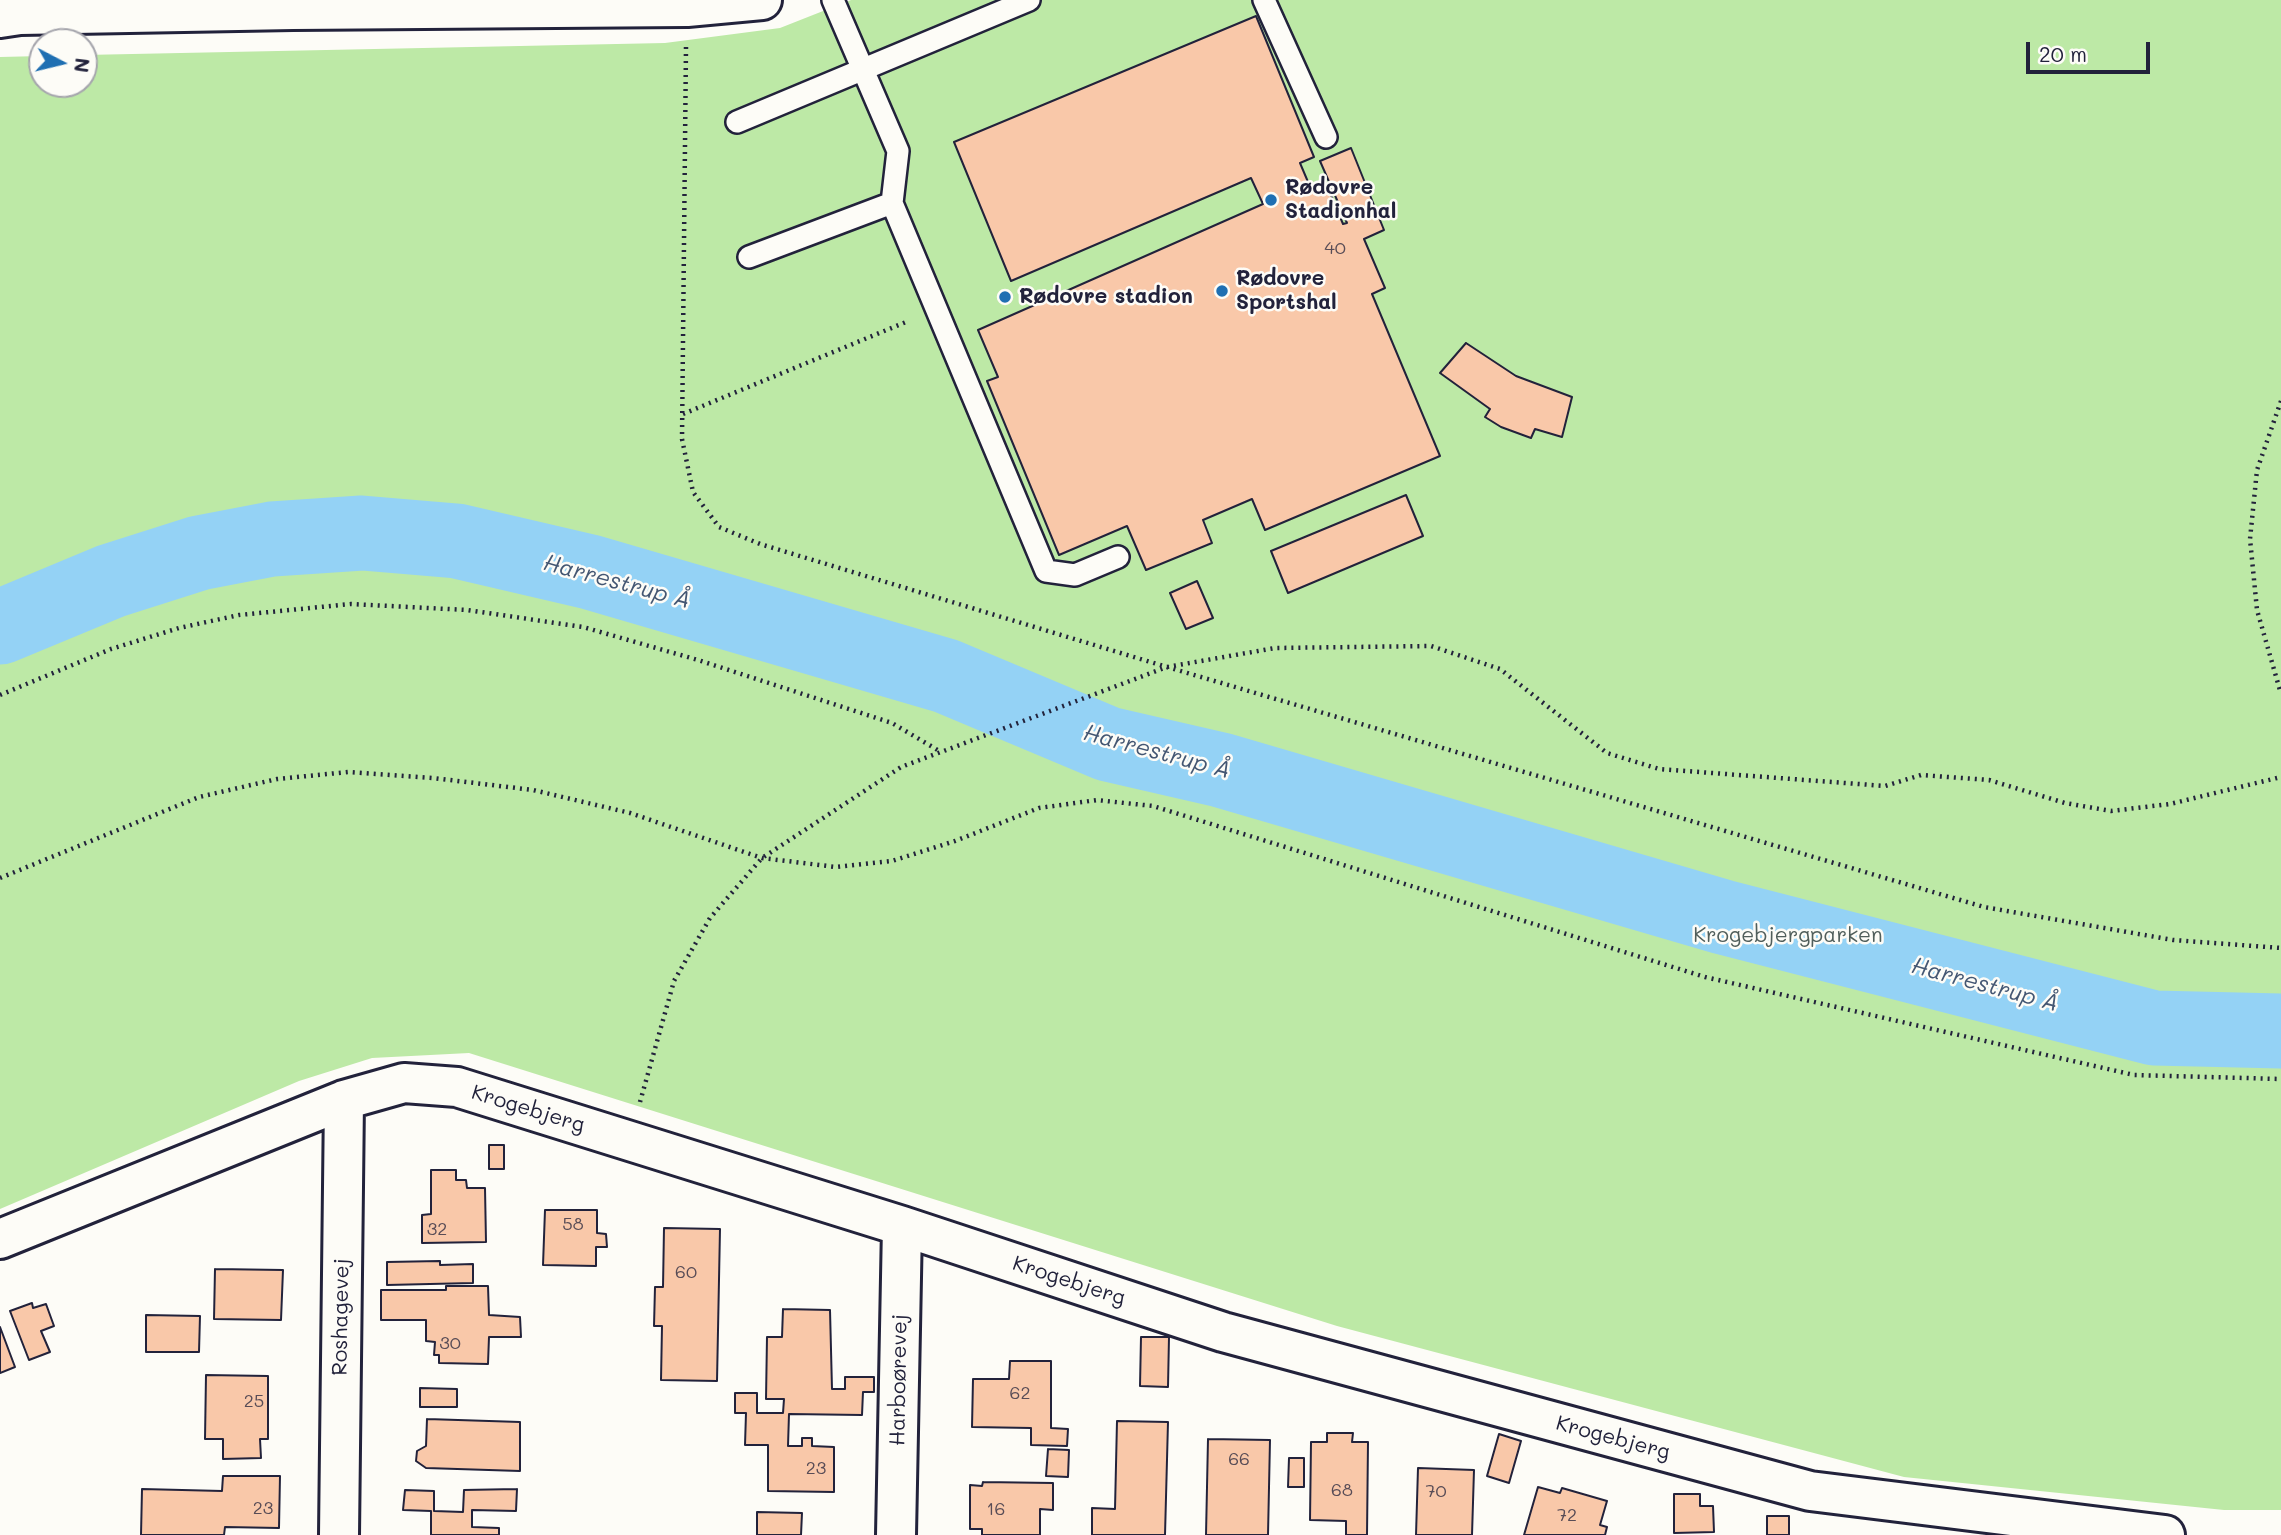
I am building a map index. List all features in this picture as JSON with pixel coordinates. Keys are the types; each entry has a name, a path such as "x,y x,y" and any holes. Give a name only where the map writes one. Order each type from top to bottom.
{"street":[{"path":"0,18 20,15 687,7 762,0"},
{"name":"Krogebjerg","path":"0,1239 344,1100 404,1083 457,1087 902,1226 1223,1332 1810,1491 2165,1535"},
{"name":"Roshagevej","path":"339,1535 344,1100"},
{"name":"Harboørevej","path":"896,1535 902,1226"}],"lane":[{"path":"833,0 898,151 891,204 1046,570 1075,575 1118,557"},
{"path":"737,122 1029,0"},
{"path":"1264,0 1326,137"},
{"path":"748,257 891,204"}],"path":[{"path":"687,7 682,439 693,492 719,527 760,544 1167,667 1984,907 2173,940 2281,948"},
{"path":"683,414 936,309"},
{"path":"2281,401 2256,470 2250,539 2258,610 2281,694"},
{"path":"0,695 111,649 179,628 239,615 351,604 467,610 583,627 698,660 892,723 942,752"},
{"path":"629,1139 674,981 710,918 762,858 901,766 971,743 1167,667 1275,648 1431,646 1500,669 1607,753 1659,769 1885,786 1921,775 1989,780 2065,803 2111,811 2170,804 2281,777"},
{"path":"0,878 200,797 278,779 348,772 433,778 533,790 630,813 762,858 836,867 892,861 955,841 1039,808 1097,800 1153,806 1705,977 2134,1075 2281,1079"}],"green space":[{"name":"Krogebjergparken","path":"851,0 2281,0 2281,1510 2224,1510 1904,1477 1337,1326 469,1053 372,1058 299,1081 0,1209 0,57 28,56 28,98 98,98 98,55 665,43 780,28"}],"building":[{"name":"Rødovre Sportshal","path":"1256,16 1314,157 1300,163 1311,189 1326,183 1343,224 1347,223 1320,161 1351,148 1384,230 1364,239 1385,288 1372,294 1440,456 1265,530 1252,499 1203,520 1212,543 1146,570 1127,526 1059,555 987,381 998,377 978,330 1263,204 1251,178 1011,281 954,142"},
{"path":"1466,343 1516,376 1572,397 1562,437 1535,429 1531,438 1501,427 1485,417 1490,409 1440,373"},
{"path":"1406,495 1423,536 1288,593 1271,551"},
{"path":"1197,581 1213,618 1186,629 1170,593"},
{"path":"489,1145 504,1145 504,1169 489,1169"},
{"path":"431,1170 456,1170 456,1180 466,1180 467,1188 485,1188 486,1242 422,1243 422,1215 431,1214"},
{"path":"545,1210 597,1210 597,1233 606,1234 607,1247 596,1247 596,1266 543,1265"},
{"path":"664,1228 720,1229 717,1381 661,1380 662,1326 654,1326 655,1287 663,1287"},
{"path":"440,1261 440,1265 473,1264 473,1283 387,1285 387,1262"},
{"path":"215,1269 283,1270 281,1320 214,1319"},
{"path":"446,1286 488,1286 489,1315 520,1317 521,1337 489,1337 488,1364 439,1363 439,1355 434,1355 435,1342 426,1341 426,1320 381,1320 381,1290 446,1290"},
{"path":"32,1303 33,1308 46,1304 54,1326 41,1331 50,1352 29,1360 10,1311"},
{"path":"783,1309 830,1310 832,1389 845,1389 845,1377 874,1377 874,1392 863,1392 862,1415 789,1414 788,1446 802,1446 802,1438 812,1438 812,1446 834,1447 834,1492 768,1491 768,1445 745,1445 746,1413 735,1413 735,1393 757,1393 757,1413 783,1413 784,1399 766,1399 767,1337 782,1337"},
{"path":"146,1315 200,1316 199,1352 146,1352"},
{"path":"0,1327 15,1367 0,1373"},
{"path":"1141,1337 1169,1337 1168,1387 1140,1386"},
{"path":"1010,1361 1051,1361 1051,1428 1068,1429 1067,1446 1031,1445 1031,1428 972,1427 973,1379 1009,1379"},
{"path":"206,1375 268,1376 268,1439 260,1439 261,1458 223,1459 223,1439 205,1439"},
{"path":"420,1388 457,1389 457,1407 420,1407"},
{"path":"427,1419 520,1422 520,1471 426,1468 416,1461 417,1451 426,1446"},
{"path":"1117,1421 1168,1422 1165,1535 1092,1535 1092,1508 1115,1509"},
{"path":"1327,1433 1353,1433 1352,1442 1368,1442 1367,1535 1346,1535 1346,1521 1310,1520 1311,1442 1327,1442"},
{"path":"1499,1434 1521,1441 1509,1483 1487,1476"},
{"path":"1208,1439 1270,1440 1268,1535 1206,1535"},
{"path":"1048,1449 1069,1450 1068,1477 1046,1476"},
{"path":"1289,1458 1304,1458 1304,1487 1288,1487"},
{"path":"1418,1468 1474,1470 1472,1535 1416,1535"},
{"path":"223,1476 280,1476 279,1528 225,1527 224,1535 141,1535 142,1489 222,1491"},
{"path":"983,1482 1053,1483 1053,1510 1040,1509 1040,1535 982,1535 982,1529 970,1529 970,1485 982,1486"},
{"path":"1538,1487 1560,1493 1562,1488 1607,1501 1600,1525 1607,1527 1605,1535 1524,1535"},
{"path":"517,1489 516,1511 472,1510 472,1527 499,1528 499,1535 431,1535 431,1511 403,1510 405,1490 434,1491 434,1511 463,1512 464,1490"},
{"path":"1674,1494 1700,1494 1700,1506 1713,1506 1714,1532 1674,1533"},
{"path":"757,1512 802,1513 801,1535 757,1535"},
{"path":"1767,1516 1789,1516 1789,1535 1767,1535"}],"waterway":[{"name":"Harrestrup Å","path":"0,627 111,581 199,553 272,539 362,533 457,541 590,572 946,676 1108,744 1221,770 1723,917 2154,1028 2281,1031"}],"place":[{"name":"Rødovre Stadionhal","path":"1271,200"},
{"name":"Rødovre Sportshal","path":"1222,291"},
{"name":"Rødovre stadion","path":"1005,297"}]}
